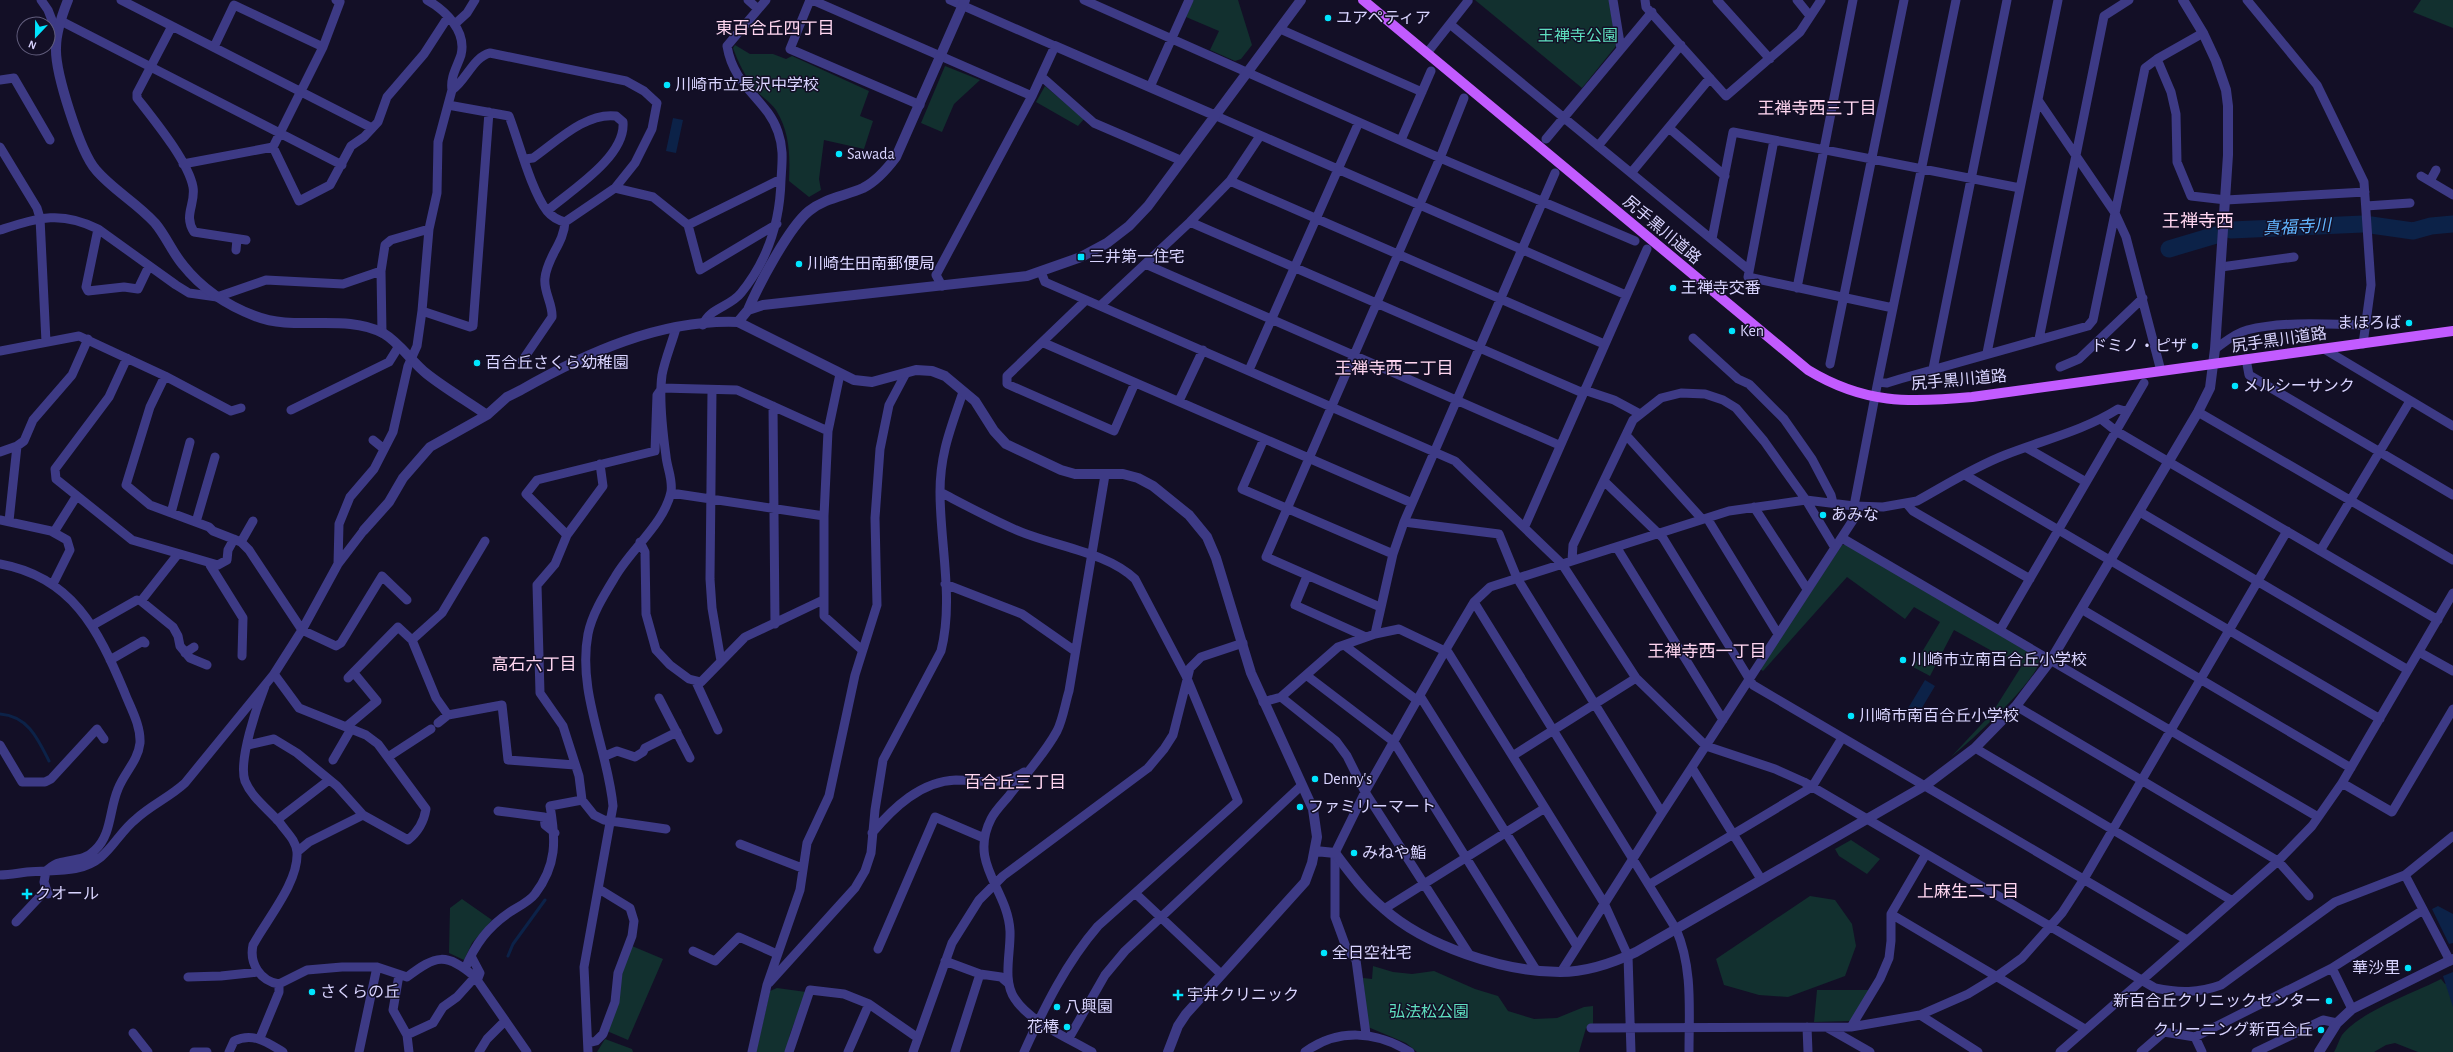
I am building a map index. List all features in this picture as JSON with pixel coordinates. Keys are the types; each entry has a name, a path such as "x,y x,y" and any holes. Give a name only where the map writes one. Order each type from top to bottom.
{"main road":[{"name":"尻手黒川道路","path":"1363,0 1808,370 1830,383 1855,393 1875,397 1908,400 1944,400 2453,332"}],"street":[{"path":"41,0 48,10 57,33"},
{"path":"68,0 57,33 56,64 86,156 95,169 108,183 145,213 160,230 183,265 217,297 230,306 257,317 284,322 361,326 382,333 399,346 426,373 487,415"},
{"path":"121,0 372,128"},
{"path":"273,147 323,47 340,2 336,0"},
{"path":"338,564 339,524 350,497 374,469 396,424 403,388 417,346 422,311 429,229 437,194 438,142 452,90 451,82 461,53 451,20 441,8 427,0"},
{"path":"273,147 299,201 330,185 351,146 378,122 388,97 451,20 467,13 475,0"},
{"path":"748,0 758,9"},
{"path":"703,325 707,315 730,303 741,293 764,257 777,224 782,202 781,179 783,149 777,130 732,67 728,46 766,0"},
{"path":"920,105 790,49 811,0 1032,96"},
{"path":"950,0 964,3 1055,46 1626,295"},
{"path":"1084,0 1440,158 1635,241"},
{"path":"1150,87 1189,0"},
{"path":"748,310 763,305 1027,276 1081,257 1107,242 1129,226 1148,206 1180,160 1301,0"},
{"path":"1427,53 1451,25 1468,1 1467,0"},
{"path":"1613,0 1621,49"},
{"path":"1646,0 1646,7 1726,96 1800,32 1821,0"},
{"path":"1717,0 1770,59"},
{"path":"1796,0 1810,16"},
{"path":"1797,288 1853,0"},
{"path":"1830,364 1845,298 1904,0"},
{"path":"1561,972 1662,813 1855,517 1854,506 1875,397 1956,0"},
{"path":"1933,369 2007,0"},
{"path":"1987,353 2058,0"},
{"path":"2039,339 2104,16 2129,0"},
{"path":"1315,851 1335,853 1357,884 1384,909 1417,932 1441,944 1511,966 1561,972 1589,969 1628,956 1676,929 1926,785 1975,748 2016,706 2051,660 2140,512 2198,412 2210,388 2214,364 2226,200 2228,106 2216,61 2183,0"},
{"path":"2247,0 2317,85 2364,182 2371,285 2364,325 2363,344"},
{"path":"214,47 235,2 323,47"},
{"path":"738,322 748,310 757,289 798,222 809,211 824,202 864,188 882,175 900,152 964,3"},
{"path":"1546,139 1652,12"},
{"path":"61,20 342,164"},
{"path":"1451,25 1749,270"},
{"path":"172,26 151,66 137,98 159,126 183,164 193,188 188,223 194,232 242,239 236,250"},
{"path":"1280,29 1422,92"},
{"path":"1878,382 1887,383 1987,353 2088,326 2093,320 2145,68 2157,59 2202,33"},
{"path":"1598,146 1681,45"},
{"path":"942,286 936,275 1042,77 1055,46"},
{"path":"452,90 460,85 483,54 490,53 626,81 644,91 657,103 652,129 635,163 615,188 565,222"},
{"path":"2157,59 2171,92 2176,114 2177,162 2191,196 2226,200 2365,192"},
{"path":"1401,140 1431,71"},
{"path":"1042,77 1094,123 1180,160"},
{"path":"0,80 14,78 50,140"},
{"path":"1631,173 1710,78"},
{"path":"1380,607 1266,557 1440,158 1464,98"},
{"path":"2038,100 2115,213 2126,237 2161,371"},
{"path":"448,105 509,116 538,197 547,211 555,219 565,222"},
{"path":"422,311 470,327 473,326 488,112"},
{"path":"525,159 533,158 579,126 596,117 616,116 623,122 623,130 614,151 603,164 547,211"},
{"path":"1249,370 1359,122"},
{"path":"1669,128 1725,176"},
{"path":"1712,239 1733,132 2020,188"},
{"path":"1100,306 1190,222 1230,181 1260,136"},
{"path":"1774,140 1748,277 1893,308"},
{"path":"0,147 37,208 40,218 46,342"},
{"path":"183,164 273,147"},
{"path":"2430,181 2436,170"},
{"path":"1370,635 1380,607 1393,554 1404,522 1555,173"},
{"path":"2421,176 2453,195"},
{"path":"688,225 781,179"},
{"path":"1230,181 1604,344"},
{"path":"615,188 653,197 688,225 700,270 777,224"},
{"path":"2366,206 2410,203"},
{"path":"0,230 40,218 70,218 98,229 189,293 217,297 266,280 342,284 381,271"},
{"path":"522,361 552,317 552,311 544,279 549,262 564,232 565,222"},
{"path":"1190,222 1480,348 1583,391 1614,400 1640,414"},
{"path":"98,229 86,287 88,291 124,287 138,289 149,266"},
{"path":"382,333 381,271 385,245 391,240 429,229"},
{"path":"1524,526 1647,249"},
{"path":"2221,267 2294,257"},
{"path":"1145,264 1560,445"},
{"path":"1041,272 1045,282 1331,406 1435,452 1460,465 1562,564 1636,678 1706,746 1775,769 1812,788 2155,988 2189,993 2216,986 2335,902 2405,875 2451,838 2453,831"},
{"path":"2060,367 2079,359 2142,298"},
{"path":"1086,300 1044,343 1007,376 1007,384 1114,431 1136,383"},
{"path":"0,876 26,872 73,870 100,857 135,819 172,795 185,783 274,674 302,630 338,564 364,530 389,502 403,478 421,455 439,441 487,415 507,398 536,381 615,343 646,334 676,328 738,322 854,380 872,382 916,370 937,373 945,376 975,401 994,431 1006,444 1061,470 1075,474 1124,474 1138,478 1153,486 1189,515 1207,537 1216,558 1242,643 1263,702 1313,809 1317,829 1315,851 1305,882 1221,974 1178,1026 1168,1052"},
{"path":"2215,349 2234,336 2247,330 2309,324 2364,325"},
{"path":"588,1048 584,967 588,936 612,821 611,784 586,673 588,634 596,611 625,559 640,542 659,516 671,493 672,486 666,458 662,375 676,328"},
{"path":"0,351 79,336 165,376 231,411 241,408"},
{"path":"1693,338 1738,379 1754,388 1784,419 1812,459 1831,495 1833,503"},
{"path":"0,452 18,446 24,441 33,420 72,375 88,339"},
{"path":"1044,343 1412,503"},
{"path":"291,410 389,362 399,346"},
{"path":"2324,349 2453,426"},
{"path":"1179,402 1203,350"},
{"path":"127,358 109,397 55,469 56,479 76,497 132,540 210,565 218,565 227,560 228,550 238,541 253,521"},
{"path":"2246,359 2249,375 2453,495"},
{"path":"752,1052 767,985 800,890 802,868 807,843 829,796 862,650 877,605 875,518 880,449 889,405 906,373"},
{"path":"840,374 828,431 824,516 824,616 862,650"},
{"path":"165,376 150,407 126,485 150,505 196,522 238,541 249,550 302,630 336,646 340,643 382,576 407,600"},
{"path":"2000,630 2144,383"},
{"path":"662,388 737,390 828,431"},
{"path":"567,535 526,494 537,480 655,451 657,395 662,388"},
{"path":"712,390 712,608 721,661"},
{"path":"767,985 855,888 865,871 871,853 872,833 883,760 941,650 945,634 945,584 940,492 944,445 963,392"},
{"path":"1572,560 1573,544 1633,420 1661,398 1682,393 1705,394 1723,400 1736,408 1764,441 1806,500 1835,548"},
{"path":"2320,551 2410,401"},
{"path":"772,406 775,624"},
{"path":"1366,1034 1356,960 1346,947 1335,917 1335,853 1365,792 1446,650 1474,602 1490,587 1572,560 1617,548 1658,533 1729,511 1806,500 1854,506 1883,507 1907,504 1965,475 1979,466 2101,420 2118,409 2125,411 2129,409"},
{"path":"2198,412 2453,560"},
{"path":"2101,420 2116,431 2438,620"},
{"path":"1626,436 1705,518 1778,634"},
{"path":"1264,439 1242,489 1393,554"},
{"path":"373,440 384,449"},
{"path":"171,513 190,442"},
{"path":"18,446 5,521 54,532 67,540 70,550 53,584"},
{"path":"2027,448 2086,482"},
{"path":"196,522 215,457"},
{"path":"600,464 603,486 567,535 555,564 537,585 540,693 563,726 575,765 582,800 594,815 612,821 666,830"},
{"path":"1088,1051 1021,1008 1013,998 1008,983 1010,930 1008,915 984,859 984,838 991,818 1057,731 1068,690 1105,475"},
{"path":"1965,475 2380,719"},
{"path":"1604,481 1658,533 1667,545 1753,685 1842,738 1926,785 2187,940"},
{"path":"940,492 1014,530 1092,556 1124,569 1135,579 1186,676 1238,801 1098,926 1081,945 1038,1020 1024,1052"},
{"path":"671,493 824,516"},
{"path":"54,532 76,497"},
{"path":"1907,504 1913,511 2030,579"},
{"path":"1754,507 1807,589"},
{"path":"2140,512 2408,670"},
{"path":"1404,522 1499,534 1517,578 1662,813"},
{"path":"1591,1028 1851,1027 1920,1016 1968,994 1996,977 2022,958 2050,927 2084,880 2287,531"},
{"path":"1842,538 2318,817"},
{"path":"412,640 442,613 485,541"},
{"path":"640,542 645,552 646,614 656,650 670,666 689,680 701,682 746,637 823,600"},
{"path":"1617,548 1723,720"},
{"path":"141,601 178,554"},
{"path":"0,564 29,571 53,584 93,625 110,660 140,731 138,752 118,789 105,839 94,852 82,858 58,863 46,871"},
{"path":"210,565 243,618 242,656"},
{"path":"1307,576 1295,605 1370,635"},
{"path":"945,584 1022,614 1075,651"},
{"path":"2060,1052 2231,900 2278,861 2318,817 2342,783 2453,593"},
{"path":"93,625 137,600 141,601 173,627 185,653 190,658 207,665"},
{"path":"1474,602 1650,884 1676,929 1685,950 1688,966 1689,1052"},
{"path":"2082,610 2351,768"},
{"path":"334,760 349,728 377,701 351,675 398,627 412,640 436,698 448,715"},
{"path":"1263,702 1281,697 1330,652 1370,635 1399,629 1446,650 1514,755 1604,903 1628,956 1631,1052"},
{"path":"110,660 143,641 145,644"},
{"path":"913,1052 945,961 962,925 994,884 1148,768 1164,749 1172,735 1186,676 1190,668 1201,657 1242,643"},
{"path":"1344,645 1419,698 1577,946"},
{"path":"185,653 194,647"},
{"path":"2419,652 2453,671"},
{"path":"248,745 274,739 297,753 329,780 363,815 408,840 416,834 425,816 426,809 388,757 366,736 299,708 274,674"},
{"path":"1306,675 1394,742 1536,970"},
{"path":"1514,755 1636,678"},
{"path":"696,682 718,730"},
{"path":"265,686 253,716 244,771 245,781 256,798 277,820 293,840 297,852 291,880 286,892 253,945 251,953 258,972 264,978 279,984 307,970 377,968 407,977 424,963 437,958 445,959 465,968 476,979 527,1052"},
{"path":"1281,697 1336,741 1348,756 1365,792 1469,954"},
{"path":"659,698 690,758"},
{"path":"388,757 448,715 502,705 508,760 575,765"},
{"path":"2016,706 2278,861 2309,896"},
{"path":"2342,783 2392,812 2453,709"},
{"path":"0,745 22,782 45,782 51,779 97,729 104,738"},
{"path":"605,756 617,751 635,757 643,752 645,748 677,732"},
{"path":"1650,884 1733,833 1812,788 1842,738"},
{"path":"1975,748 2231,900"},
{"path":"1692,768 1761,879"},
{"path":"872,833 898,806 926,787 955,780 1005,782 1029,769"},
{"path":"277,820 329,780"},
{"path":"1069,1038 1105,975 1125,951 1302,785"},
{"path":"465,968 476,946 492,925 535,895 553,858 555,834 550,806 582,800"},
{"path":"1384,909 1545,808"},
{"path":"498,812 544,817 546,825 555,834"},
{"path":"297,852 309,842 363,815"},
{"path":"878,949 935,817 984,838"},
{"path":"740,844 802,868"},
{"path":"1851,1027 1880,979 1889,958 1891,941 1891,914 1926,854"},
{"path":"16,922 47,892 46,871"},
{"path":"2319,1052 2337,1023 2352,1009 2451,960 2405,875"},
{"path":"588,1048 603,1034 615,1002 618,973 632,936 634,921 630,908 599,889"},
{"path":"1135,893 1221,974"},
{"path":"2141,1052 2164,1032 2194,1037 2332,968 2424,910"},
{"path":"1891,914 2085,1030"},
{"path":"693,951 715,961 739,937 777,954"},
{"path":"407,1035 433,1023 443,1007 457,997 476,979 480,973 471,956"},
{"path":"945,961 980,974 1001,977 1008,983"},
{"path":"360,1052 377,968"},
{"path":"2332,968 2352,1009"},
{"path":"188,977 221,976 258,972"},
{"path":"955,1052 980,974"},
{"path":"399,975 393,1010 407,1035 409,1052"},
{"path":"260,1038 279,992 279,984"},
{"path":"789,1052 810,990 844,994 869,1004 918,1038"},
{"path":"848,1052 869,1004"},
{"path":"1920,1016 1978,1052"},
{"path":"2256,1052 2323,1020 2337,1023"},
{"path":"478,1052 487,1039 505,1021"},
{"path":"1807,1027 1808,1052"},
{"path":"1827,1027 1870,1052"},
{"path":"133,1033 148,1052"},
{"path":"1305,1052 1334,1037 1366,1034 1398,1045 1410,1052"},
{"path":"229,1052 234,1041 243,1037 260,1038 283,1052"},
{"path":"2194,1037 2202,1052"},
{"path":"194,1052 207,1052"}],"green space":[{"path":"1193,0 1238,0 1252,45 1241,59 1235,61 1210,50 1219,31 1186,17"},
{"name":"王禅寺公園","path":"1475,0 1609,0 1616,46 1582,88"},
{"path":"2421,0 2453,0 2453,28 2413,12"},
{"path":"735,45 750,54 773,54 786,59 792,56 869,91 860,116 873,121 864,149 824,140 819,179 821,190 809,197 789,181 789,153 787,136 781,119 774,107 756,91 748,79 739,64 733,48"},
{"path":"945,66 980,80 954,104 942,132 921,123"},
{"path":"1045,86 1084,119 1078,126 1036,102"},
{"path":"1842,545 1848,545 2040,658 2037,667 2029,680 2017,695 1987,725 1951,757 1992,713 2021,667 1954,630 1930,676 1913,667 1940,622 1914,607 1905,619 1847,577 1763,671 1760,669"},
{"path":"1851,840 1880,859 1867,874 1839,856 1835,849"},
{"path":"1810,896 1835,900 1852,924 1856,946 1845,976 1788,997 1759,995 1724,985 1716,959"},
{"path":"462,899 492,920 472,943 464,960 449,953 450,908"},
{"path":"632,946 663,959 628,1040 607,1031 622,972"},
{"name":"弘法松公園","path":"1373,966 1393,972 1412,974 1434,971 1475,989 1498,996 1508,1011 1534,1019 1557,1018 1584,1007 1593,1006 1593,1026 1586,1028 1579,1052 1417,1052 1406,1043 1368,1027 1363,978 1372,979"},
{"path":"2441,979 2445,984 2453,981 2453,1052 2418,1052 2395,1043 2386,1045 2374,1052 2334,1052 2342,1035 2362,1018 2388,1003"},
{"path":"777,988 806,992 790,1034 786,1052 756,1052 770,991"},
{"path":"1817,990 1870,990 1850,1021 1814,1022"},
{"path":"605,1039 632,1049 633,1052 597,1052"}],"water":[{"path":"673,118 683,120 676,153 666,151"},
{"path":"1925,680 1935,686 1917,716 1907,710"},
{"path":"2438,906 2453,914 2453,943 2449,944 2432,909"},
{"path":"2453,972 2453,1007 2443,976"}],"waterway":[{"name":"真福寺川","path":"2231,230 2363,224"},
{"name":"真福寺川","path":"2371,225 2413,231 2431,226 2453,224"},
{"name":"真福寺川","path":"2169,249 2216,235"},
{"path":"0,714 18,719 25,724 36,737 49,761"},
{"path":"508,956 513,944 545,900"}],"place":[{"name":"ユアペティア","path":"1328,18"},
{"name":"川崎市立長沢中学校","path":"667,85"},
{"name":"Sawada","path":"839,154"},
{"name":"三井第一住宅","path":"1081,257"},
{"name":"川崎生田南郵便局","path":"799,264"},
{"name":"王禅寺交番","path":"1673,288"},
{"name":"まほろば","path":"2409,323"},
{"name":"Ken","path":"1732,331"},
{"name":"ドミノ・ピザ","path":"2195,346"},
{"name":"百合丘さくら幼稚園","path":"477,363"},
{"name":"メルシーサンク","path":"2235,386"},
{"name":"あみな","path":"1823,515"},
{"name":"川崎市立南百合丘小学校","path":"1903,660"},
{"name":"川崎市南百合丘小学校","path":"1851,716"},
{"name":"Denny's","path":"1315,779"},
{"name":"ファミリーマート","path":"1300,807"},
{"name":"みねや鮨","path":"1354,853"},
{"name":"クオール","path":"27,894"},
{"name":"全日空社宅","path":"1324,953"},
{"name":"華沙里","path":"2408,968"},
{"name":"さくらの丘","path":"312,992"},
{"name":"宇井クリニック","path":"1178,995"},
{"name":"新百合丘クリニックセンター","path":"2329,1001"},
{"name":"八興園","path":"1057,1007"},
{"name":"花椿","path":"1067,1027"},
{"name":"クリーニング新百合丘","path":"2321,1030"}],"district":[{"name":"東百合丘四丁目","path":"775,28"},
{"name":"王禅寺西三丁目","path":"1817,108"},
{"name":"王禅寺西","path":"2198,222"},
{"name":"王禅寺西二丁目","path":"1394,368"},
{"name":"王禅寺西一丁目","path":"1707,651"},
{"name":"高石六丁目","path":"534,664"},
{"name":"百合丘三丁目","path":"1015,782"},
{"name":"上麻生二丁目","path":"1968,891"}]}
